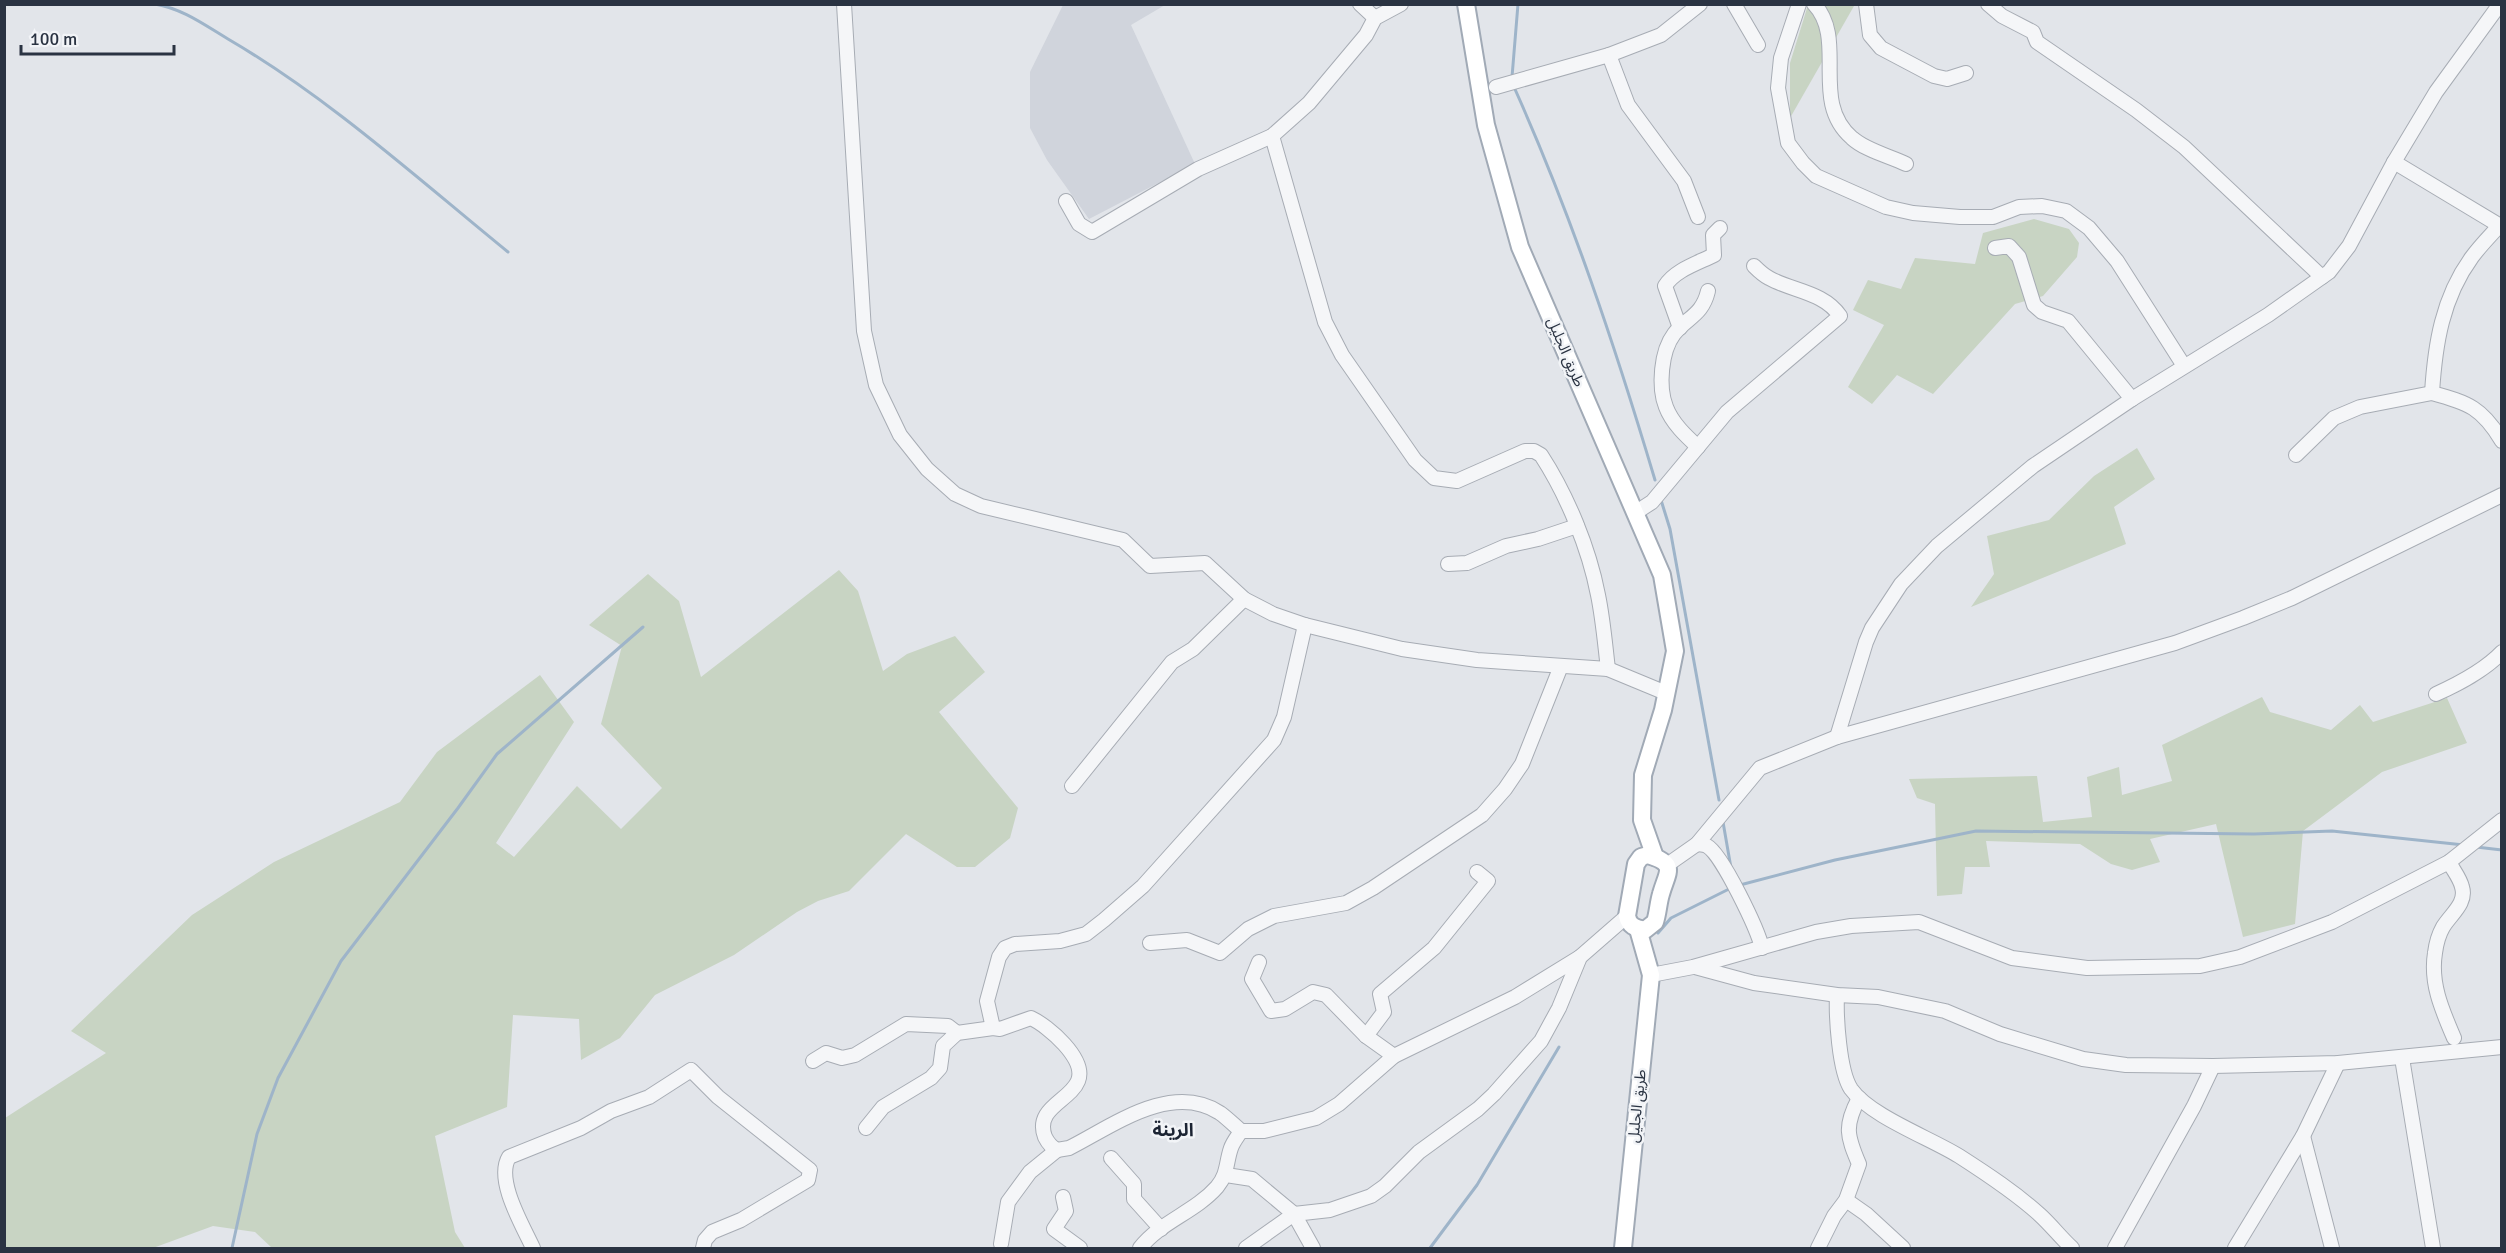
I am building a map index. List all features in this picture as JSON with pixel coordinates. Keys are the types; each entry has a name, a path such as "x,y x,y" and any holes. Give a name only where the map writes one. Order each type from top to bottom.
{"main road":[{"name":"طريق الجليل","path":"1466,4 1486,124 1520,247 1662,575 1670,610 1675,651 1666,693 1656,713 1636,778 1634,824 1654,860"},
{"path":"1654,860 1669,872 1639,923 1633,891 1633,873 1654,860"},
{"name":"طريق الجليل","path":"1623,1248 1650,969 1639,923"}],"street":[{"path":"844,4 864,331 876,385 900,435 927,469 956,494 981,506 1123,540 1150,566 1205,563 1244,599 1273,614 1305,624 1402,649 1477,660 1608,669 1666,693"},
{"path":"1360,4 1376,18"},
{"path":"1066,201 1079,224 1092,232 1198,169 1272,136 1309,103 1366,35 1376,18 1401,4"},
{"path":"1496,87 1609,55 1660,35 1700,4"},
{"path":"1734,4 1758,45"},
{"path":"1798,4 1781,58 1778,88 1788,143 1816,176 1886,207 1913,213 1993,217 2019,207 2042,206 2066,211 2089,228 2117,261 2184,366"},
{"path":"1814,4 1821,12 1827,29 1830,97 1834,114 1853,139 1906,164"},
{"path":"1866,4 1870,35 1881,48 1934,76 1947,79 1966,74"},
{"path":"1988,4 2002,16 2033,32 2037,42 2136,110 2184,147 2322,277"},
{"path":"1838,737 1866,642 1872,628 1901,584 1937,546 2033,466 2132,399 2268,315 2322,277 2349,246 2394,162 2436,92 2500,4"},
{"path":"1609,55 1628,105 1684,181 1698,217"},
{"path":"1272,136 1325,322 1342,355 1415,460 1434,478 1449,482 1465,478 1525,451 1534,451 1540,455 1577,526 1591,564 1599,597 1608,669"},
{"path":"2394,162 2500,226 2472,257 2456,282 2444,312 2434,353 2432,393"},
{"path":"1680,328 1665,286 1669,280 1682,271 1714,255 1713,235 1720,228"},
{"path":"1995,248 2009,246 2019,256 2034,305 2042,312 2068,321 2132,399"},
{"path":"1635,513 1652,502 1726,412 1840,316 1836,310 1821,299 1768,278 1754,266"},
{"path":"1698,447 1673,421 1663,394 1666,348 1680,328 1694,318 1705,304 1708,291"},
{"path":"2296,455 2334,418 2360,407 2432,393 2462,401 2476,408 2490,422 2502,441"},
{"path":"1654,860 1697,844 1760,768 1838,737 2153,649 2234,622 2292,598 2502,495"},
{"path":"1448,564 1467,563 1506,546 1538,540 1577,526"},
{"path":"1072,786 1172,662 1193,649 1244,599"},
{"path":"993,1028 987,1002 999,957 1005,948 1015,944 1060,941 1086,934 1143,886 1274,740 1284,717 1305,624"},
{"path":"2436,694 2472,674 2502,652"},
{"path":"1150,943 1187,940 1220,953 1248,929 1274,916 1346,903 1373,888 1482,815 1505,789 1522,764 1561,666"},
{"path":"1650,969 1693,967 1816,932 1919,922 2012,958 2087,968 2200,966 2240,957 2332,922 2449,862 2502,820"},
{"path":"1697,844 1706,846 1724,868 1759,934 1762,948"},
{"path":"2449,862 2462,885 2463,896 2461,904 2442,929 2435,952 2433,976 2440,1005 2454,1038"},
{"path":"1366,1036 1384,1012 1380,994 1434,948 1488,881 1477,872"},
{"path":"1001,1244 1008,1202 1029,1172 1057,1150 1069,1148 1139,1111 1168,1104 1202,1105 1220,1113 1241,1131 1264,1131 1316,1118 1339,1104 1394,1056 1515,997 1639,923"},
{"path":"1246,1248 1294,1214 1330,1210 1371,1196 1385,1186 1419,1152 1486,1102 1540,1041 1559,1008 1580,957"},
{"path":"1259,962 1252,979 1271,1011 1285,1009 1313,992 1326,995 1366,1036 1394,1056"},
{"path":"1693,967 1754,983 1878,997 1945,1011 2000,1034 2083,1059 2126,1065 2213,1066 2338,1063 2502,1047"},
{"path":"1838,994 1836,1020 1846,1076 1850,1087 1859,1098 1896,1122 1958,1156 2010,1190 2041,1216 2072,1248"},
{"path":"866,1128 883,1107 931,1078 940,1068 943,1046 957,1032 1000,1029 1031,1018 1053,1031 1075,1060 1080,1071 1079,1080 1049,1111 1044,1121 1042,1128 1048,1143 1057,1150"},
{"path":"813,1061 826,1053 842,1058 855,1055 906,1024 948,1026 957,1032"},
{"path":"2402,1058 2433,1248"},
{"path":"2235,1248 2303,1136 2338,1063"},
{"path":"2115,1248 2194,1106 2213,1066"},
{"path":"533,1248 505,1185 504,1173 508,1157 581,1128 611,1111 649,1097 692,1070 718,1098 810,1170 808,1180 741,1220 712,1232 705,1240 703,1248"},
{"path":"1818,1248 1834,1216 1846,1200 1859,1164 1847,1133 1850,1115 1859,1098"},
{"path":"1140,1248 1161,1229 1210,1195 1226,1175 1231,1147 1241,1131"},
{"path":"2303,1136 2332,1248"},
{"path":"1111,1158 1134,1184 1134,1199 1161,1229"},
{"path":"1226,1175 1252,1179 1294,1214 1313,1248"},
{"path":"1063,1197 1066,1211 1054,1229 1080,1248"},
{"path":"1846,1200 1866,1214 1903,1248"}],"shaded area":[{"path":"1063,5 1165,5 1131,25 1195,164 1089,219 1047,160 1030,128 1030,72"}],"green space":[{"path":"1808,5 1854,6 1790,118 1790,63"},
{"path":"2034,219 2069,229 2079,243 2077,257 2043,296 2015,304 1933,394 1897,375 1872,404 1848,387 1884,325 1853,310 1868,280 1901,289 1915,258 1975,264 1983,233"},
{"path":"2137,448 2155,479 2114,507 2126,544 1971,607 1994,574 1987,536 2049,520 2094,476"},
{"path":"839,570 858,591 883,671 907,654 955,636 985,672 939,712 1018,808 1010,838 975,867 957,867 906,834 849,891 818,901 797,912 734,955 655,995 620,1038 581,1060 579,1019 513,1015 507,1107 435,1136 455,1232 465,1248 272,1248 255,1232 213,1226 153,1248 5,1248 5,1118 106,1053 71,1031 192,915 274,862 400,802 437,752 540,675 574,722 496,843 514,857 577,786 621,829 662,788 601,724 622,646 589,625 648,574 679,601 701,677"},
{"path":"2262,697 2270,712 2331,730 2360,705 2373,722 2447,698 2467,743 2382,772 2303,831 2295,924 2243,937 2216,824 2150,839 2160,862 2132,870 2111,864 2080,844 1986,841 1990,867 1965,867 1962,894 1937,896 1935,804 1917,798 1909,779 2037,776 2043,822 2092,817 2087,777 2119,767 2122,795 2172,781 2162,745"}],"waterway":[{"path":"155,4 175,9 193,18 302,87 372,140 508,252"},
{"path":"1512,77 1518,4"},
{"path":"1514,87 1535,135 1591,281 1655,480"},
{"path":"1661,500 1670,529 1719,800"},
{"path":"232,1248 257,1134 278,1078 341,961 497,754 643,627"},
{"path":"1723,822 1731,868"},
{"path":"1740,885 1835,860 1976,831 2254,834 2332,831 2464,845"},
{"path":"2476,847 2502,850"},
{"path":"1658,933 1671,918 1731,888"},
{"path":"1430,1248 1477,1185 1559,1047"}],"district":[{"name":"الرينة","path":"1173,1130"}]}
